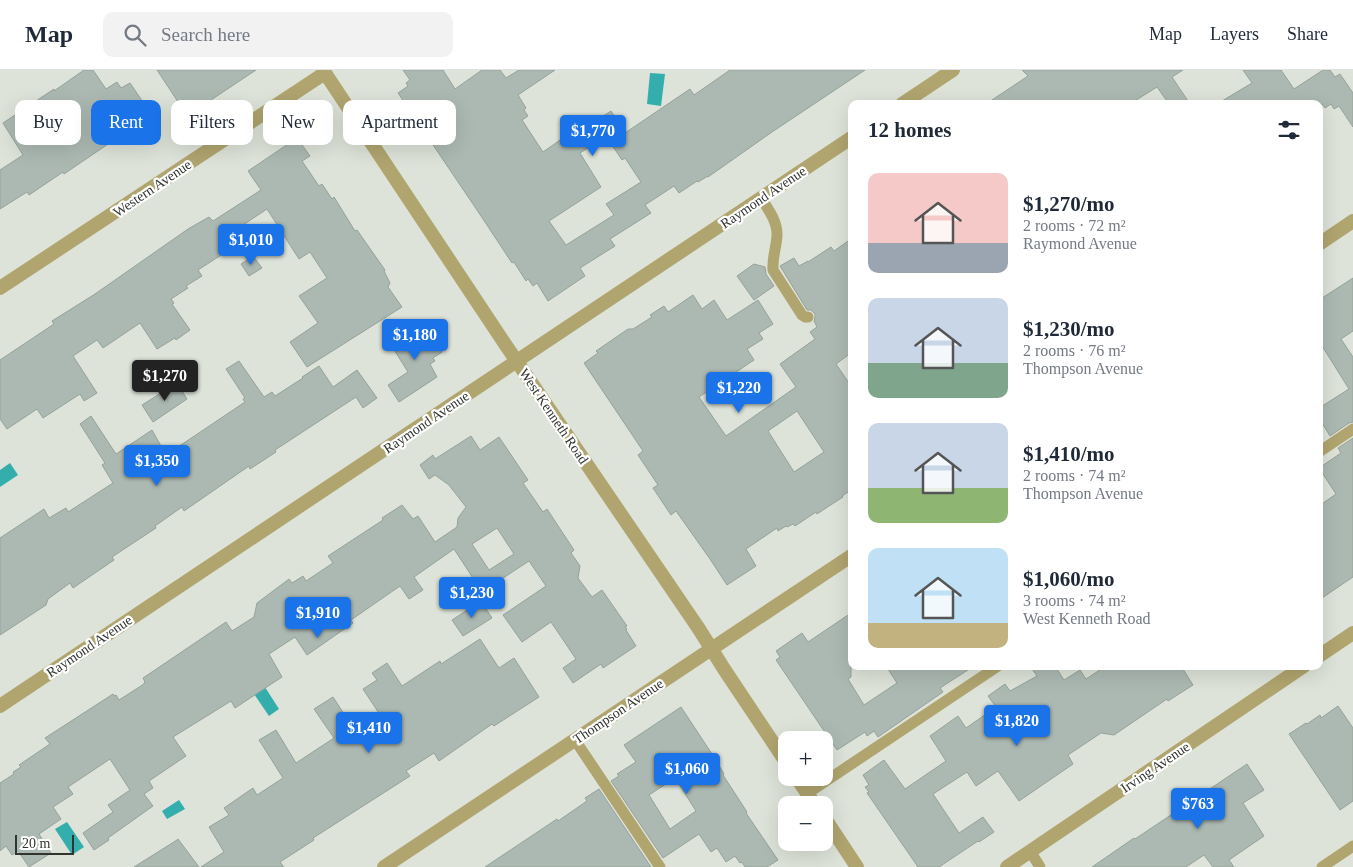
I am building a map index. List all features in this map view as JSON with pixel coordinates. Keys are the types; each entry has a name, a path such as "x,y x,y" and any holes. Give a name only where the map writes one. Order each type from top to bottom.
{"street":[{"path":"908,100 953,70"},
{"name":"Western Avenue","path":"0,288 325,71"},
{"name":"West Kenneth Road","path":"325,71 778,750"},
{"name":"Raymond Avenue","path":"0,706 848,140"},
{"path":"1323,241 1353,221"},
{"name":"Thompson Avenue","path":"384,867 848,558"},
{"path":"1323,653 1353,633"},
{"name":"Irving Avenue","path":"1007,867 1298,670"},
{"path":"833,831 857,867"}],"lane":[{"path":"762,198 776,226 777,234 772,264 773,270 802,315 808,317"},
{"path":"1323,449 1353,429"},
{"path":"816,796 992,670"},
{"path":"575,740 660,867"},
{"path":"1322,867 1353,846"},
{"path":"1030,851 1040,867"}],"water":[{"path":"650,73 665,74 661,106 647,104"},
{"path":"10,463 18,475 0,487 0,470"},
{"path":"263,684 279,709 269,716 252,691"},
{"path":"179,800 185,809 167,819 162,811"},
{"path":"67,822 84,847 72,855 55,829"}],"building":[{"path":"84,70 93,70 106,89 117,82 121,88 130,83 142,100 91,100 91,145 107,145 64,174 63,172 29,195 27,192 0,209 0,170 23,155 17,145 81,145 81,100 38,100 54,89 54,91"},
{"path":"157,70 256,70 211,100 177,100"},
{"path":"403,70 443,70 455,89 482,70 500,70 506,78 519,70 555,70 518,95 526,108 524,110 528,116 522,120 543,152 573,131 575,134 611,111 625,133 690,89 694,95 730,70 865,70 708,177 697,181 679,193 674,186 645,205 651,213 610,239 615,246 580,268 585,276 548,301 537,283 533,286 528,279 526,281 514,262 512,263 433,145 456,145 456,100 403,100 398,93 408,86 406,83 410,80","holes":["606,136 622,160 625,158 641,182 606,204 614,215 566,245 549,221 601,187 580,153"]},
{"path":"1022,70 1183,70 1172,77 1187,100 1166,100 1157,87 1136,100 992,100 1028,76"},
{"path":"1243,70 1281,70 1294,89 1323,70 1330,70 1335,77 1340,74 1353,93 1353,127 1339,106 1334,109 1331,104 1325,108 1323,100 1224,100 1252,83"},
{"path":"15,115 15,142 3,123"},
{"path":"287,145 302,145 310,156 302,161 319,186 322,184 332,199 334,197 355,231 357,230 385,270 390,283 388,287 402,307 307,367 290,342 318,323 299,296 327,278 310,252 299,259 267,209 225,237 232,248 198,270 202,276 186,286 188,288 171,299 174,303 172,304 190,330 176,340 175,338 157,349 140,323 103,348 97,340 73,356 97,393 84,401 80,394 43,418 37,409 7,429 0,419 0,360 54,324 52,321 95,294 188,229 209,217 213,221 261,190 248,171"},
{"path":"848,241 848,355 836,364 848,382 848,492 817,514 816,512 795,526 793,524 786,526 778,531 777,528 746,549 756,566 727,585 676,511 671,515 653,488 658,485 638,455 643,451 584,363 598,353 596,351 628,329 633,329 652,317 650,315 664,306 668,312 693,295 702,309 714,300 727,320 758,300 773,324 759,333 763,339 747,349 754,360 699,397 726,436 796,387 780,364 815,339 810,332 817,327 814,321 815,314 811,310 807,310 780,266 794,258 799,266 831,247 834,251","holes":["797,411 824,452 794,472 768,431"]},
{"path":"253,256 262,268 249,276 241,264"},
{"path":"754,264 765,267 766,274 774,286 754,300 737,276"},
{"path":"1353,278 1353,331 1341,339 1353,357 1353,422 1330,436 1323,425 1323,405 1349,389 1323,347 1323,297"},
{"path":"422,322 442,352 433,358 435,361 430,364 437,377 399,402 388,385 408,372 391,345"},
{"path":"239,361 264,397 272,392 275,396 319,366 333,387 357,370 377,398 363,408 356,397 275,450 276,452 250,469 249,466 184,511 182,507 155,526 156,528 112,557 114,560 73,588 70,583 48,599 46,605 0,635 0,538 44,509 49,518 66,508 68,512 113,483 102,465 105,463 80,424 91,416 116,454 152,430 166,455 245,402 243,399 245,398 226,369"},
{"path":"177,383 187,399 153,422 142,405"},
{"path":"471,436 480,450 499,437 528,480 523,483 543,512 547,509 574,550 571,553 580,566 578,578 592,597 602,590 627,626 625,627 626,630 636,646 603,668 601,664 573,683 563,668 576,659 551,622 522,642 503,615 546,586 529,561 482,592 454,549 414,577 423,590 409,599 400,586 351,620 353,623 307,655 295,637 269,654 282,677 235,708 231,701 173,737 186,756 149,781 153,788 144,794 153,806 94,850 83,833 113,812 108,805 130,790 110,759 68,787 73,794 53,807 61,819 39,834 51,853 29,867 18,851 12,855 6,846 0,851 0,783 14,774 13,772 21,767 19,765 50,744 45,738 113,694 119,700 144,684 143,678 226,622 232,631 254,617 257,603 289,579 292,583 303,576 306,581 333,563 328,556 383,520 382,518 402,505 413,519 418,516 435,542 457,527 458,518 466,507 449,485 435,475 429,479 420,465 433,455 435,459","holes":["497,528 514,554 489,570 472,544"]},
{"path":"1353,438 1353,577 1323,597 1323,503 1336,494 1323,474 1323,465 1341,453 1338,448"},
{"path":"481,601 492,618 463,636 452,620"},
{"path":"848,615 848,670 851,670 851,677 848,679 864,705 897,683 889,670 968,670 940,688 943,692 878,737 874,731 867,736 865,732 837,750 833,744 833,731 824,731 776,660 780,657 776,651 802,633 808,642"},
{"path":"480,639 499,668 514,658 539,697 494,726 492,724 439,761 434,753 406,771 410,776 313,838 314,840 280,862 284,867 201,867 224,852 209,827 229,815 224,808 253,788 257,795 283,778 259,740 276,730 296,763 334,738 314,709 333,697 359,737 384,721 363,689 377,680 372,673 387,663 402,686 440,661 441,664"},
{"path":"1033,670 1058,670 1064,680 1080,670 1086,679 1100,670 1184,670 1193,685 1168,701 1167,699 1114,735 1101,733 1068,755 1073,764 1019,801 998,771 976,786 967,772 933,794 959,833 983,817 994,832 939,867 918,867 867,793 869,792 865,787 869,785 863,775 884,760 905,789 946,761 930,736 958,716 966,728 996,707 988,696 1005,684 1010,691 1037,676"},
{"path":"1338,706 1353,728 1353,801 1340,810 1289,734 1320,715 1321,718"},
{"path":"681,707 714,757 746,813 778,860 767,867 745,867 735,856 726,862 717,848 711,852 699,834 663,858 611,781 619,776 617,774 636,762 624,745","holes":["675,778 696,811 670,829 649,795"]},
{"path":"1247,764 1264,790 1243,803 1264,836 1229,860 1234,867 1213,867 1204,855 1186,867 1092,867 1134,838"},
{"path":"599,789 651,867 485,867 557,819 558,821 587,801 585,798"},
{"path":"177,840 199,867 134,867"}]}
